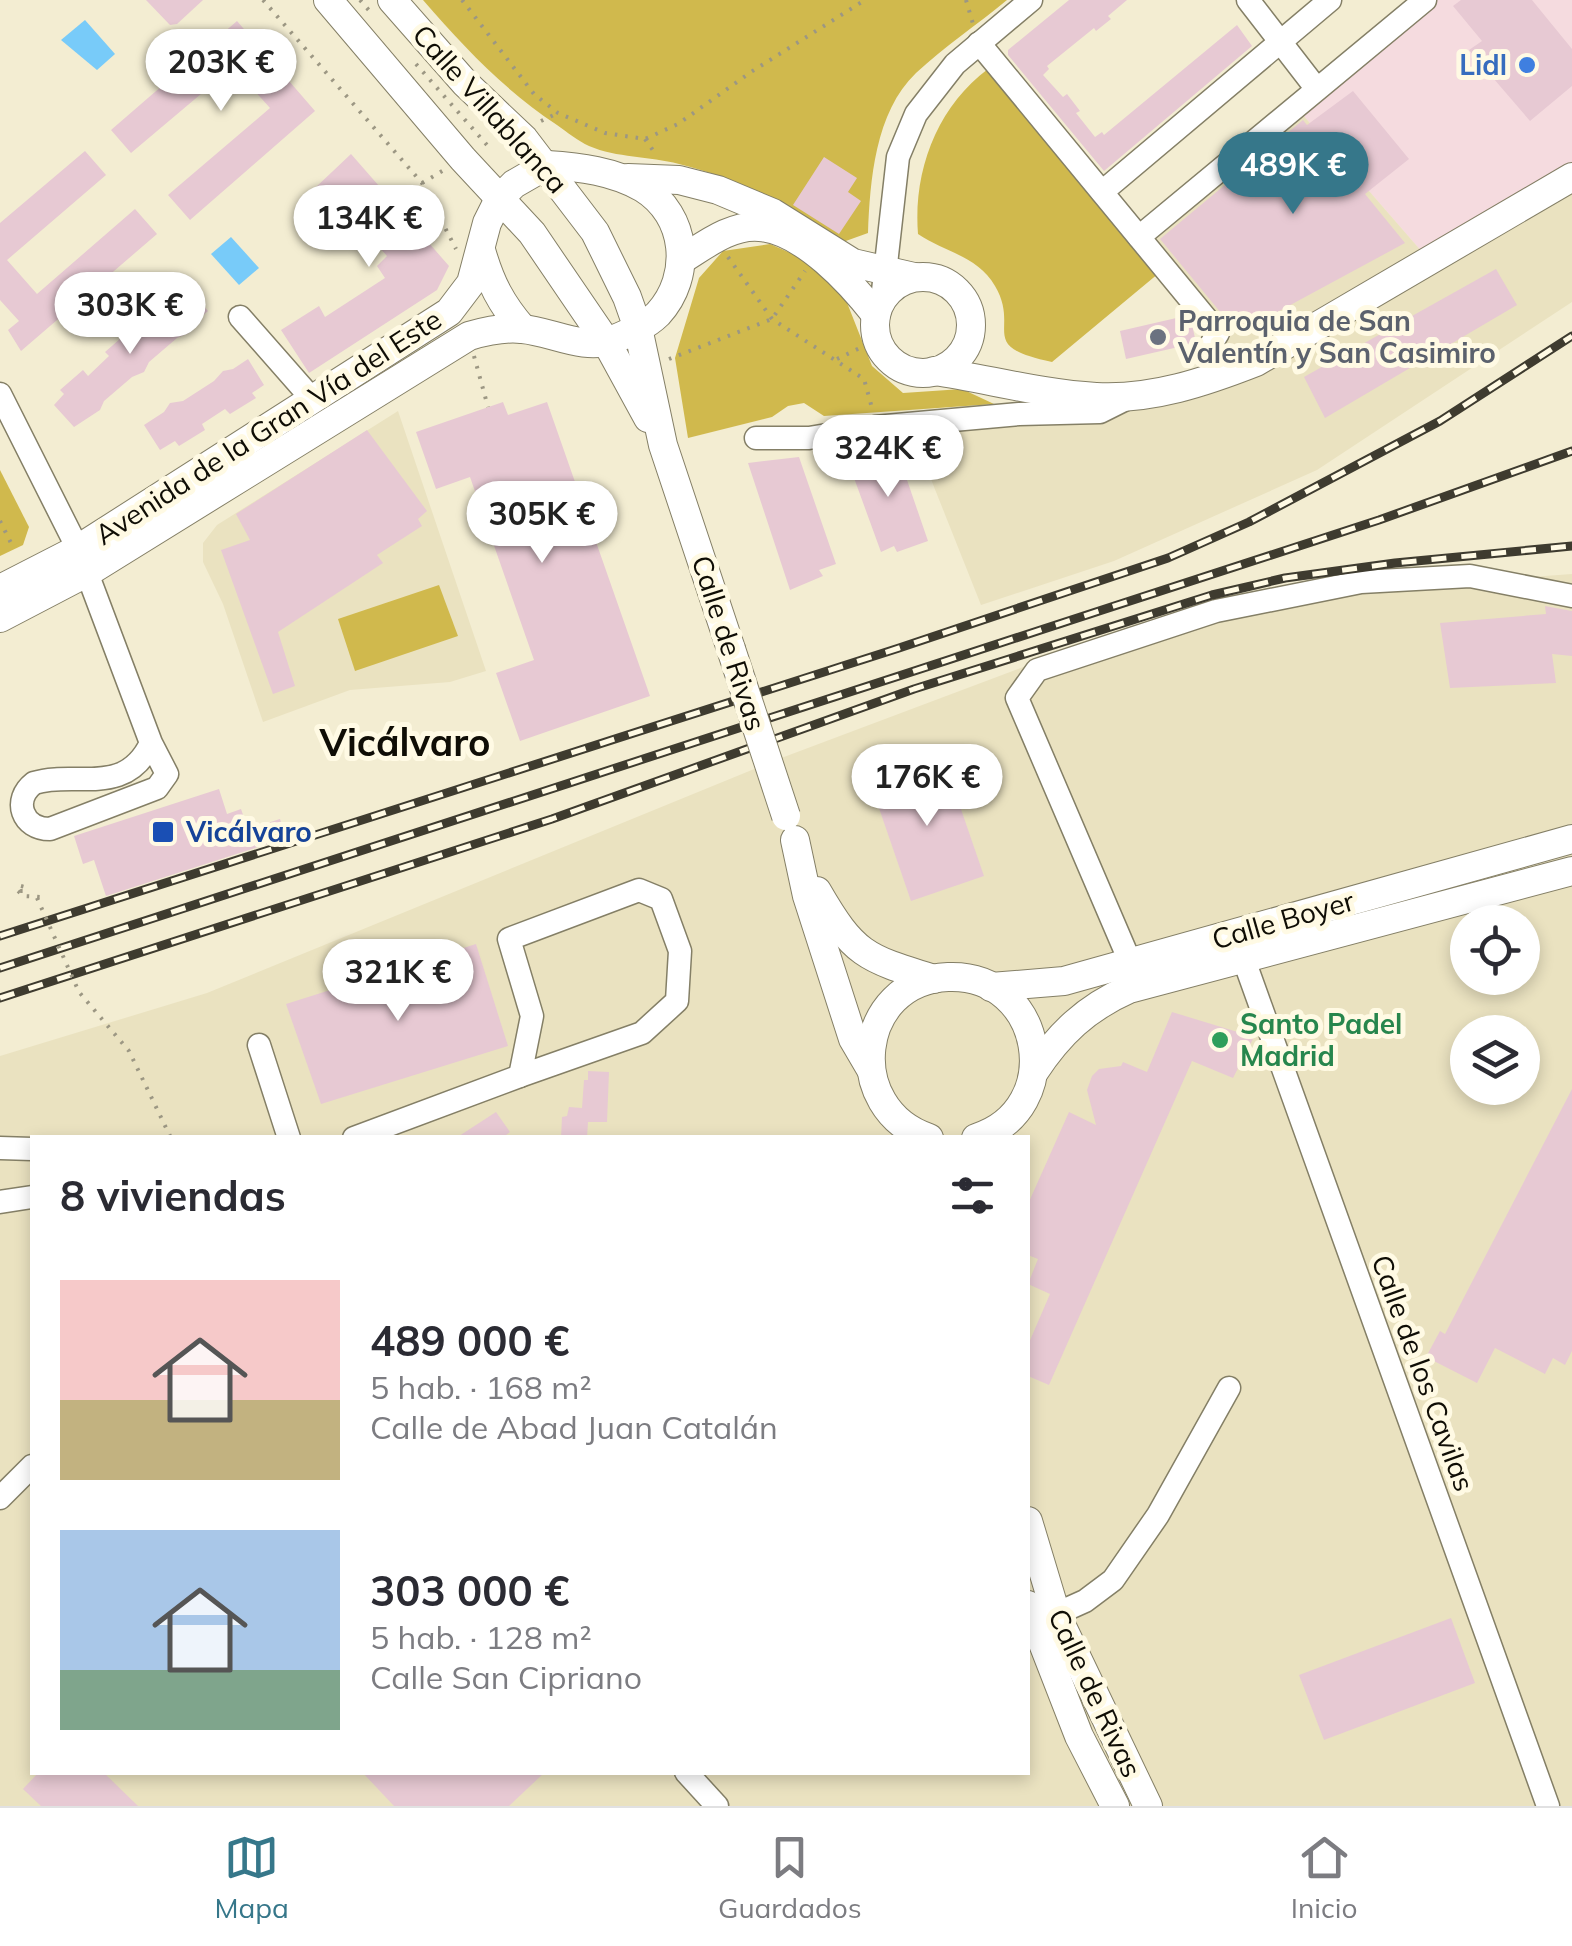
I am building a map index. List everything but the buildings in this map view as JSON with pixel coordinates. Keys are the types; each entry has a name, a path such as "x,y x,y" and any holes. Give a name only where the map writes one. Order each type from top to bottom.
{"main road":[{"name":"Calle Villablanca","path":"328,0 532,233 607,343"},
{"name":"Calle Villablanca","path":"382,7 547,165 595,232 627,296 638,328"},
{"path":"499,199 514,184 547,165 580,167 622,178 679,180 747,201 806,231 852,262 881,296 879,342 895,364 921,372 934,371 961,354 972,324 961,295 935,278 917,277 881,296"},
{"path":"607,343 656,315 674,288 681,260 682,242 660,201 622,178"},
{"path":"934,371 1024,401 1132,396 1205,382 1256,362 1572,178"},
{"name":"Avenida de la Gran Vía del Este","path":"0,618 319,396 449,312 471,283 471,254 499,199"},
{"path":"681,260 715,238 761,226 881,296"},
{"path":"471,254 504,307 524,328"},
{"name":"Avenida de la Gran Vía del Este","path":"0,589 83,560 469,336 524,328 564,340 607,343"},
{"name":"Calle de Rivas","path":"638,328 663,445 791,828 818,893 848,941 877,961 934,979 963,978 991,987"},
{"path":"969,340 1024,401"},
{"name":"Calle de Rivas","path":"607,343 663,445"},
{"name":"Calle de Rivas","path":"791,828 807,896 853,1040 870,1068 893,1125"},
{"name":"Calle Boyer","path":"991,987 1064,981 1572,839"},
{"name":"Calle Boyer","path":"984,1135 1017,1110 1034,1072 1056,1039 1106,999 1129,989 1572,871"},
{"path":"870,1068 872,1038 885,1011 906,990 934,979"},
{"path":"991,987 1010,1001 1024,1019 1032,1041 1034,1072"},
{"path":"893,1125 922,1135"},
{"name":"Calle de Rivas","path":"1030,1527 1056,1614 1148,1806"},
{"name":"Calle de Rivas","path":"1030,1610 1079,1736 1114,1806"}],"street":[{"path":"881,296 898,157 916,114 977,36 1031,0"},
{"path":"1248,0 1316,88"},
{"path":"1102,192 1330,0"},
{"path":"1139,236 1425,0"},
{"path":"977,36 1218,333 1210,346 1232,371"},
{"path":"852,262 869,257 891,231"},
{"path":"891,231 917,277"},
{"path":"240,317 319,396"},
{"path":"294,359 319,396"},
{"path":"0,394 83,560 155,749 149,772 92,795 50,829 40,829 26,820 21,805 28,787 41,780 96,780 114,776 155,749"},
{"path":"756,438 809,438 1024,401"},
{"path":"1130,964 1018,698 1037,670 1216,611 1361,582 1470,576 1572,596"},
{"path":"362,1135 642,1033 678,1001 680,951 662,899 639,890 509,939 532,1016 520,1076"},
{"name":"Calle de los Cavilas","path":"1244,960 1548,1806"},
{"path":"259,1044 287,1135"},
{"path":"0,1148 30,1148"},
{"path":"0,1202 30,1197"},
{"path":"1056,1614 1085,1601 1113,1580 1158,1515 1229,1388"},
{"path":"0,1498 30,1468"},
{"path":"689,1775 717,1806"}],"path":[{"path":"263,0 422,183 471,254"},
{"path":"360,0 382,7"},
{"path":"462,0 534,94 558,113 605,133 645,139 678,124 865,0"},
{"path":"966,0 977,36"},
{"path":"411,58 487,145"},
{"path":"541,121 558,113"},
{"path":"645,139 665,164"},
{"path":"422,183 448,168"},
{"path":"723,251 772,318 864,379 874,428"},
{"path":"668,359 772,318 818,256"},
{"path":"837,359 868,344"},
{"path":"472,351 488,407"},
{"path":"0,521 14,549"},
{"path":"18,891 39,898 80,992 130,1052 170,1135"}],"shaded area":[{"path":"423,0 1007,0 927,63 902,89 891,107 877,148 868,233 843,242 744,186 702,170 611,153 581,142 502,82"},
{"path":"1425,0 1572,0 1572,177 1429,260 1295,106"},
{"path":"988,69 1159,273 1052,362 1014,350 1007,343 1002,301 988,276 918,234 920,187 932,142 955,102"},
{"path":"1295,106 1429,260 1572,177 1572,302 1317,470 1114,561 981,605 909,424 1019,414 1029,388 1057,392 1231,372 1217,333 1139,237"},
{"path":"770,244 811,262 842,290 872,366 903,393 962,389 994,404 824,416 804,403 788,406 772,417 688,438 675,358 699,278 723,251"},
{"path":"398,411 486,671 450,682 350,690 263,722 223,604 203,562 203,543 217,525"},
{"path":"0,470 29,527 23,545 0,556"},
{"path":"1572,574 1572,1806 0,1806 0,1056 207,993 776,760 1034,663 1311,593"},
{"path":"439,585 458,636 355,671 338,619"}],"water":[{"path":"85,20 115,54 97,70 61,40"},
{"path":"231,237 259,268 239,285 211,254"}],"railway":[{"path":"0,936 1168,558 1249,522 1440,421 1572,336"},
{"path":"0,968 1379,520 1572,451"},
{"path":"0,998 552,819 914,689 1212,595 1285,578 1395,563 1572,546"}],"place":[{"name":"Lidl","path":"1527,65"},
{"name":"Parroquia de San Valentín y San Casimiro","path":"1158,337"},
{"name":"Vicálvaro","path":"163,832"},
{"name":"Santo Padel Madrid","path":"1220,1040"}],"district":[{"name":"Vicálvaro","path":"405,743"}]}
